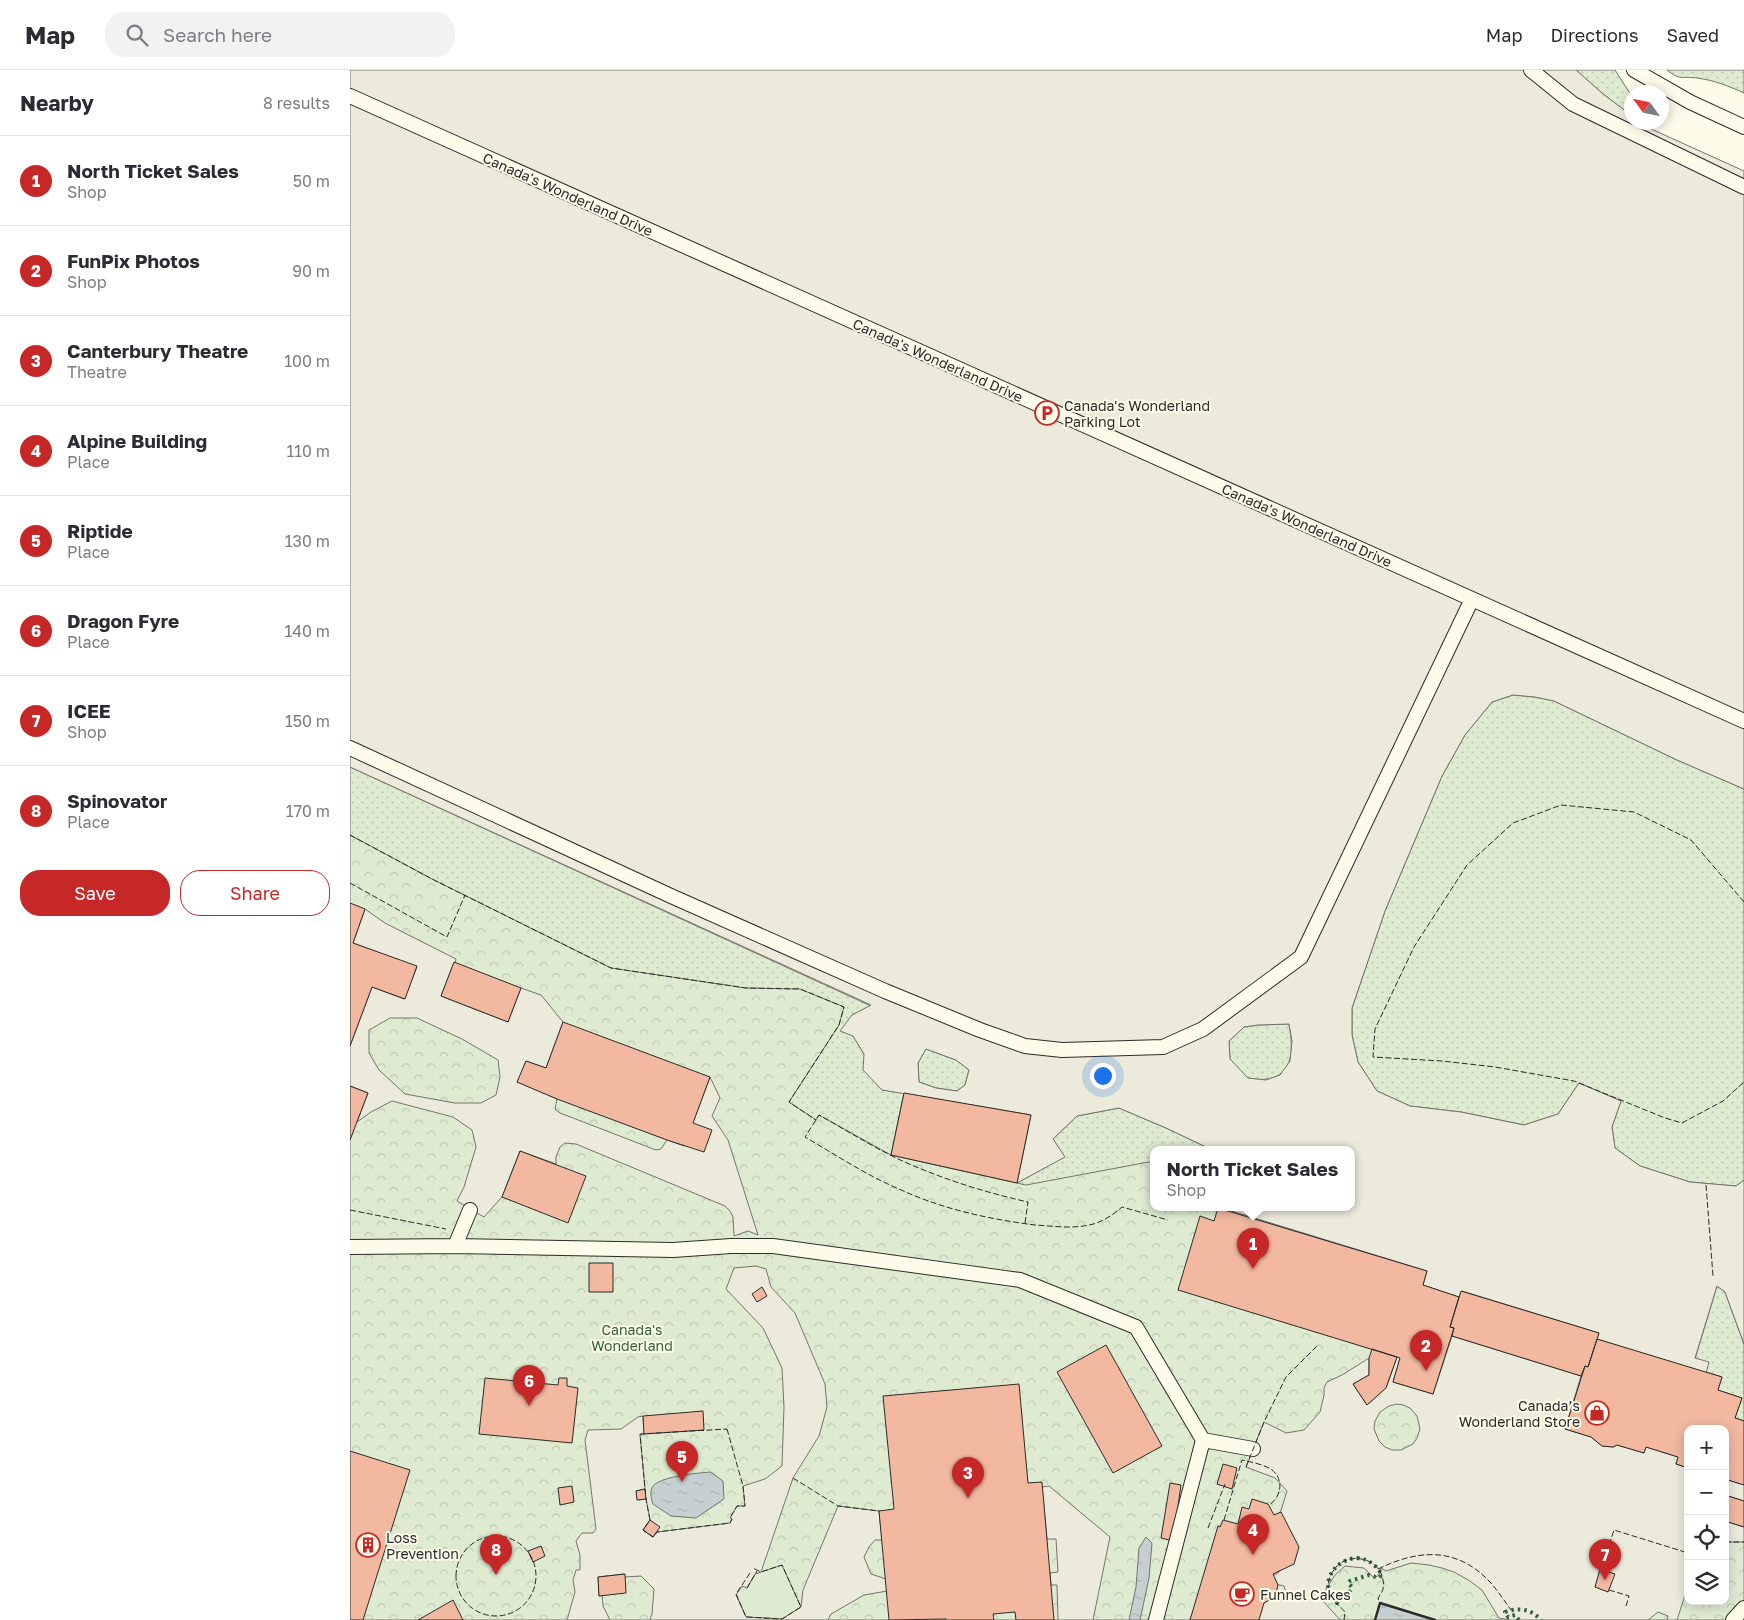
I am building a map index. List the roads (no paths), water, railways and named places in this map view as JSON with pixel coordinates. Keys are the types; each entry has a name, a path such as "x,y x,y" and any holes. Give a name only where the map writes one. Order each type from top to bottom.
{"lane":[{"path":"1531,70 1573,104 1744,187"},
{"path":"1634,70 1690,102 1744,127"},
{"name":"Canada's Wonderland Drive","path":"350,96 1744,721"},
{"path":"350,748 670,896 885,991 980,1030 1025,1046 1062,1050 1163,1047 1203,1030 1301,957 1472,599"},
{"path":"455,1246 470,1210"},
{"path":"350,1247 455,1246 673,1250 731,1246 773,1246 1020,1280 1136,1328 1203,1440 1156,1620"},
{"path":"1203,1440 1253,1449"},
{"path":"1734,1620 1744,1608"}],"water":[{"path":"711,1472 723,1481 724,1499 696,1518 671,1516 653,1504 651,1489 659,1482 665,1479"},
{"path":"1146,1537 1152,1543 1149,1578 1140,1620 1129,1620 1136,1587 1139,1548"},
{"path":"1380,1603 1435,1620 1375,1620"}],"place":[{"name":"Canada's Wonderland Parking Lot","path":"1047,413"},
{"name":"North Ticket Sales","path":"1253,1269"},
{"name":"FunPix Photos","path":"1426,1371"},
{"name":"Dragon Fyre","path":"529,1406"},
{"name":"Canada’s Wonderland Store","path":"1597,1413"},
{"name":"Riptide","path":"682,1482"},
{"name":"Canterbury Theatre","path":"968,1498"},
{"name":"Loss Prevention","path":"368,1545"},
{"name":"Alpine Building","path":"1253,1555"},
{"name":"Spinovator","path":"496,1575"},
{"name":"ICEE","path":"1605,1580"},
{"name":"Funnel Cakes","path":"1242,1594"}],"park label":[{"name":"Canada's Wonderland","path":"632,1338"}]}
